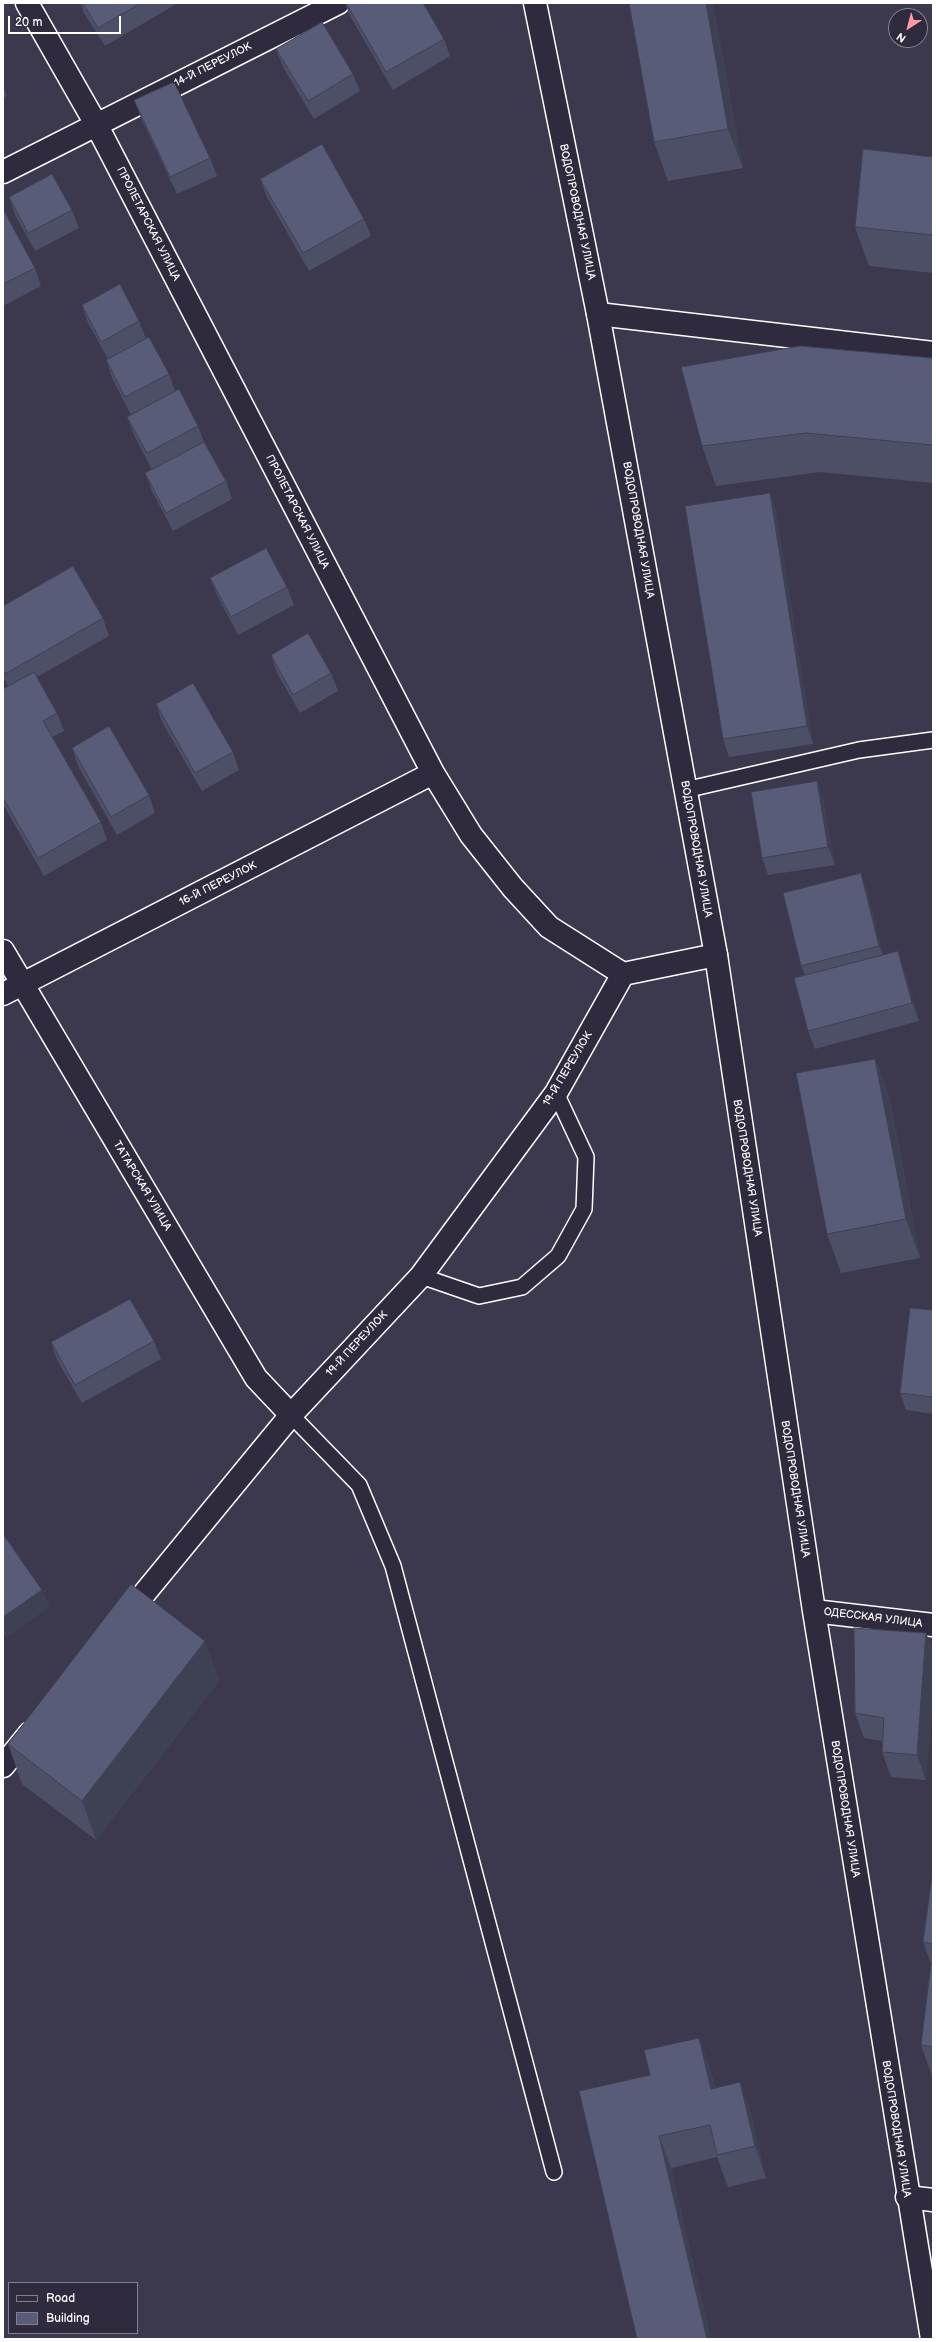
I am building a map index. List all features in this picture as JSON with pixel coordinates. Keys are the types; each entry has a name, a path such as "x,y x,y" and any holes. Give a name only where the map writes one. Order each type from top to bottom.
{"street":[{"name":"ПРОЛЕТАРСКАЯ УЛИЦА","path":"27,3 96,124 433,773 471,835 513,888 549,927 623,974"},
{"name":"14-Й ПЕРЕУЛОК","path":"3,172 338,3"},
{"name":"ВОДОПРОВОДНАЯ УЛИЦА","path":"535,3 598,314 716,956 814,1611 907,2197 932,2339"},
{"path":"598,314 933,353"},
{"name":"16-Й ПЕРЕУЛОК","path":"3,994 433,773"},
{"name":"ТАТАРСКАЯ УЛИЦА","path":"3,951 256,1378 291,1414"},
{"path":"623,974 716,956"},
{"name":"19-Й ПЕРЕУЛОК","path":"114,1631 291,1414 421,1276 556,1093 623,974"},
{"name":"ОДЕССКАЯ УЛИЦА","path":"814,1611 933,1625"},
{"path":"3,1766 43,1717"},
{"path":"907,2197 933,2200"}],"lane":[{"path":"685,790 859,750 933,740"},
{"path":"421,1276 479,1296 522,1287 558,1256 584,1209 586,1157 556,1093"},
{"path":"291,1414 359,1485 394,1566 554,2172"}],"building":[{"path":"83,3 141,3 98,28"},
{"path":"346,3 423,3 444,39 386,72"},
{"path":"629,3 706,3 728,129 654,142"},
{"path":"322,22 353,74 308,101 276,49"},
{"path":"174,82 210,158 170,177 134,100"},
{"path":"322,144 364,219 303,253 260,179"},
{"path":"863,149 933,157 933,235 855,227"},
{"path":"52,174 72,210 28,233 9,197"},
{"path":"3,209 35,268 3,284"},
{"path":"120,284 139,321 101,342 82,305"},
{"path":"149,337 169,374 125,397 106,360"},
{"path":"800,346 933,358 933,445 806,433 702,446 681,367"},
{"path":"179,389 198,426 147,453 127,417"},
{"path":"204,442 226,481 166,513 145,473"},
{"path":"770,493 807,726 723,739 685,506"},
{"path":"266,548 287,587 231,617 210,578"},
{"path":"73,566 103,618 5,674 3,671 3,606"},
{"path":"308,633 331,673 293,695 271,655"},
{"path":"34,672 57,713 43,721 101,822 38,858 3,798 3,689"},
{"path":"193,683 233,752 195,773 156,704"},
{"path":"109,726 149,795 111,817 72,748"},
{"path":"817,781 828,847 762,858 751,792"},
{"path":"861,873 879,946 801,966 783,893"},
{"path":"898,951 912,1003 808,1031 794,978"},
{"path":"875,1059 906,1219 827,1234 796,1073"},
{"path":"130,1299 154,1341 75,1385 51,1342"},
{"path":"910,1308 933,1310 933,1397 900,1393"},
{"path":"3,1534 42,1590 3,1617"},
{"path":"131,1584 205,1641 82,1801 8,1744"},
{"path":"854,1628 926,1633 917,1755 882,1752 884,1718 855,1713"},
{"path":"933,1869 933,1944 923,1942"},
{"path":"931,1964 933,1964 933,2047 921,2045"},
{"path":"699,2038 711,2089 740,2082 755,2146 717,2155 710,2125 659,2136 707,2339 637,2339 579,2091 650,2075 644,2050"}]}
